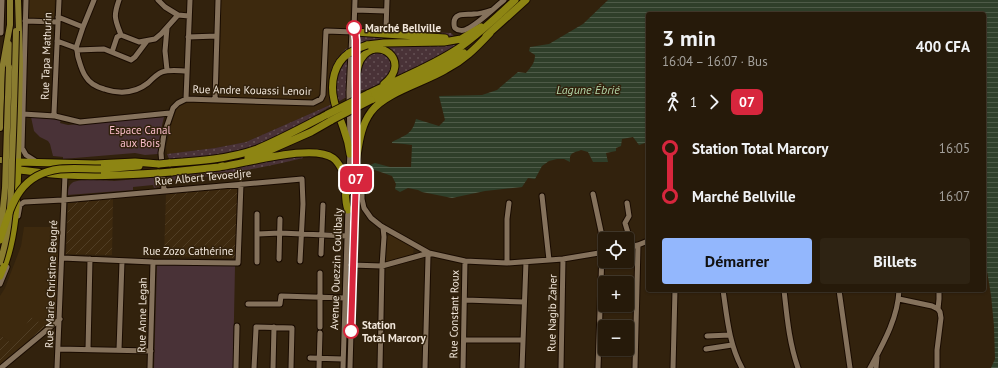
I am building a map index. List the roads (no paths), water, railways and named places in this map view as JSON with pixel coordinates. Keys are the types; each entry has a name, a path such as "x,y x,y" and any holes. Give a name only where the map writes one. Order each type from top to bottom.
{"highway":[{"path":"0,240 15,198 33,178 57,170 126,168 241,154 330,117 438,61 469,40 515,0"},
{"path":"356,162 362,129 372,111 378,104 444,71 465,58 526,0"},
{"path":"350,154 348,140 332,93 336,69 345,56 367,45 384,43 444,42 461,39 492,21"},
{"path":"354,30 439,38 454,38 472,32"},
{"path":"370,97 441,66 463,54 490,33"},
{"path":"356,76 359,63 370,50 381,49 386,51 393,58 395,69 393,74 386,83 370,97"},
{"path":"219,167 259,155 311,132 330,117"},
{"path":"18,170 65,175 100,176 159,173 232,166 300,153 321,153 333,158 343,171 346,204 348,210"},
{"path":"0,276 7,255 13,227 17,192 18,162 95,164 135,162 159,164"}],"main road":[{"path":"0,235 4,210 5,188 10,0"},
{"path":"0,262 5,248 9,223 18,0"},
{"path":"0,160 18,162 20,63 18,0"},
{"path":"0,126 2,70 10,25"},
{"path":"0,168 18,170"}],"street":[{"path":"1,33 2,0"},
{"path":"26,0 22,148 26,155 38,163"},
{"name":"Rue Tapa Mathurin","path":"55,116 57,20 59,0"},
{"path":"94,0 83,27 77,49 85,77 91,83 112,92 131,92 167,70 187,71"},
{"path":"119,0 115,11 115,16 121,35"},
{"path":"158,0 165,8 178,15 189,16"},
{"path":"186,99 190,0"},
{"path":"215,100 218,0"},
{"name":"Avenue Ouezzin Coulibaly","path":"343,368 350,154 349,92 355,0"},
{"path":"386,29 387,0"},
{"path":"492,10 475,14 458,15 454,19 454,27 457,30 467,29 492,10 504,0"},
{"path":"355,10 386,11"},
{"path":"121,35 139,42 147,41 158,37 178,15"},
{"path":"25,22 57,20 83,27"},
{"path":"167,28 165,51 167,70"},
{"name":"Avenue Ouezzin Coulibaly","path":"350,368 356,176 356,76 354,30"},
{"name":"Rue Andre Kouassi Lenoir","path":"170,113 178,103 186,99 314,103 321,99 323,95 326,32 354,30"},
{"path":"112,52 117,37 121,35"},
{"path":"188,37 217,36"},
{"path":"57,41 77,49 104,49 128,60 133,59 147,41"},
{"path":"23,114 55,116 80,122 170,113 164,134 161,153 164,190"},
{"name":"Rue Marie Christine Beugré","path":"58,368 65,175"},
{"path":"356,176 362,188 364,208 371,218 383,227 429,254 465,261 507,263 563,259 598,253"},
{"name":"Rue Albert Tevoedjre","path":"0,284 11,256 20,205 24,202 63,200 302,179 302,234 300,261"},
{"name":"Rue Zozo Cathérine","path":"62,258 153,262 238,262 241,184"},
{"path":"593,194 600,232"},
{"path":"542,196 549,260"},
{"path":"507,263 507,219 509,203"},
{"path":"626,232 625,223 629,216 627,203"},
{"path":"321,254 323,204"},
{"path":"257,214 257,262"},
{"path":"279,259 280,219"},
{"path":"380,368 384,237 383,227"},
{"path":"258,234 280,233 347,236"},
{"path":"384,237 393,233"},
{"path":"634,246 646,242"},
{"path":"412,258 416,251 413,244"},
{"path":"635,368 638,245"},
{"path":"346,265 382,266 429,254"},
{"path":"425,368 429,254"},
{"path":"88,349 90,259"},
{"name":"Rue Nagib Zaher","path":"561,368 563,259"},
{"path":"119,350 122,261"},
{"name":"Rue Constant Roux","path":"464,368 465,261"},
{"name":"Rue Anne Legah","path":"150,368 153,262"},
{"path":"522,368 526,262"},
{"path":"598,368 603,268"},
{"path":"320,273 320,326"},
{"path":"673,368 675,292"},
{"path":"723,292 732,345 742,368"},
{"path":"784,292 791,345 798,368"},
{"path":"840,292 850,368"},
{"path":"870,368 878,355 892,323 899,299 899,292"},
{"path":"937,368 937,350 941,318 938,309 939,292"},
{"path":"248,304 280,304 281,296 345,298"},
{"path":"899,299 932,306 938,309"},
{"path":"464,300 524,302"},
{"path":"1,368 60,319"},
{"path":"236,368 237,326"},
{"path":"254,368 256,327 292,329 291,368"},
{"path":"273,368 274,327"},
{"path":"319,368 320,333"},
{"path":"707,336 730,335"},
{"path":"464,340 523,340"},
{"path":"706,349 732,345"},
{"path":"58,349 151,351"},
{"path":"876,368 878,355"},
{"path":"310,358 343,359"},
{"path":"6,368 10,361"}],"water":[{"name":"Lagune Ébrié","path":"608,0 998,0 998,368 991,368 995,359 994,326 986,265 986,12 646,12 646,143 639,145 633,137 622,139 621,146 616,148 616,151 606,153 608,162 593,162 588,152 581,150 574,152 570,156 570,162 564,159 549,161 542,166 535,179 528,178 522,187 485,191 452,198 408,188 400,192 395,189 396,184 392,176 372,169 370,165 375,163 390,167 411,167 412,145 392,142 410,131 416,119 439,126 445,120 439,96 482,95 497,90 518,72 526,73 530,69 535,55 529,51 530,47 549,44 583,24"}],"place":[{"name":"Marché Bellville","path":"354,28"},
{"name":"Station Total Marcory","path":"351,331"}],"park label":[{"name":"Espace Canal aux Bois","path":"140,136"}]}
